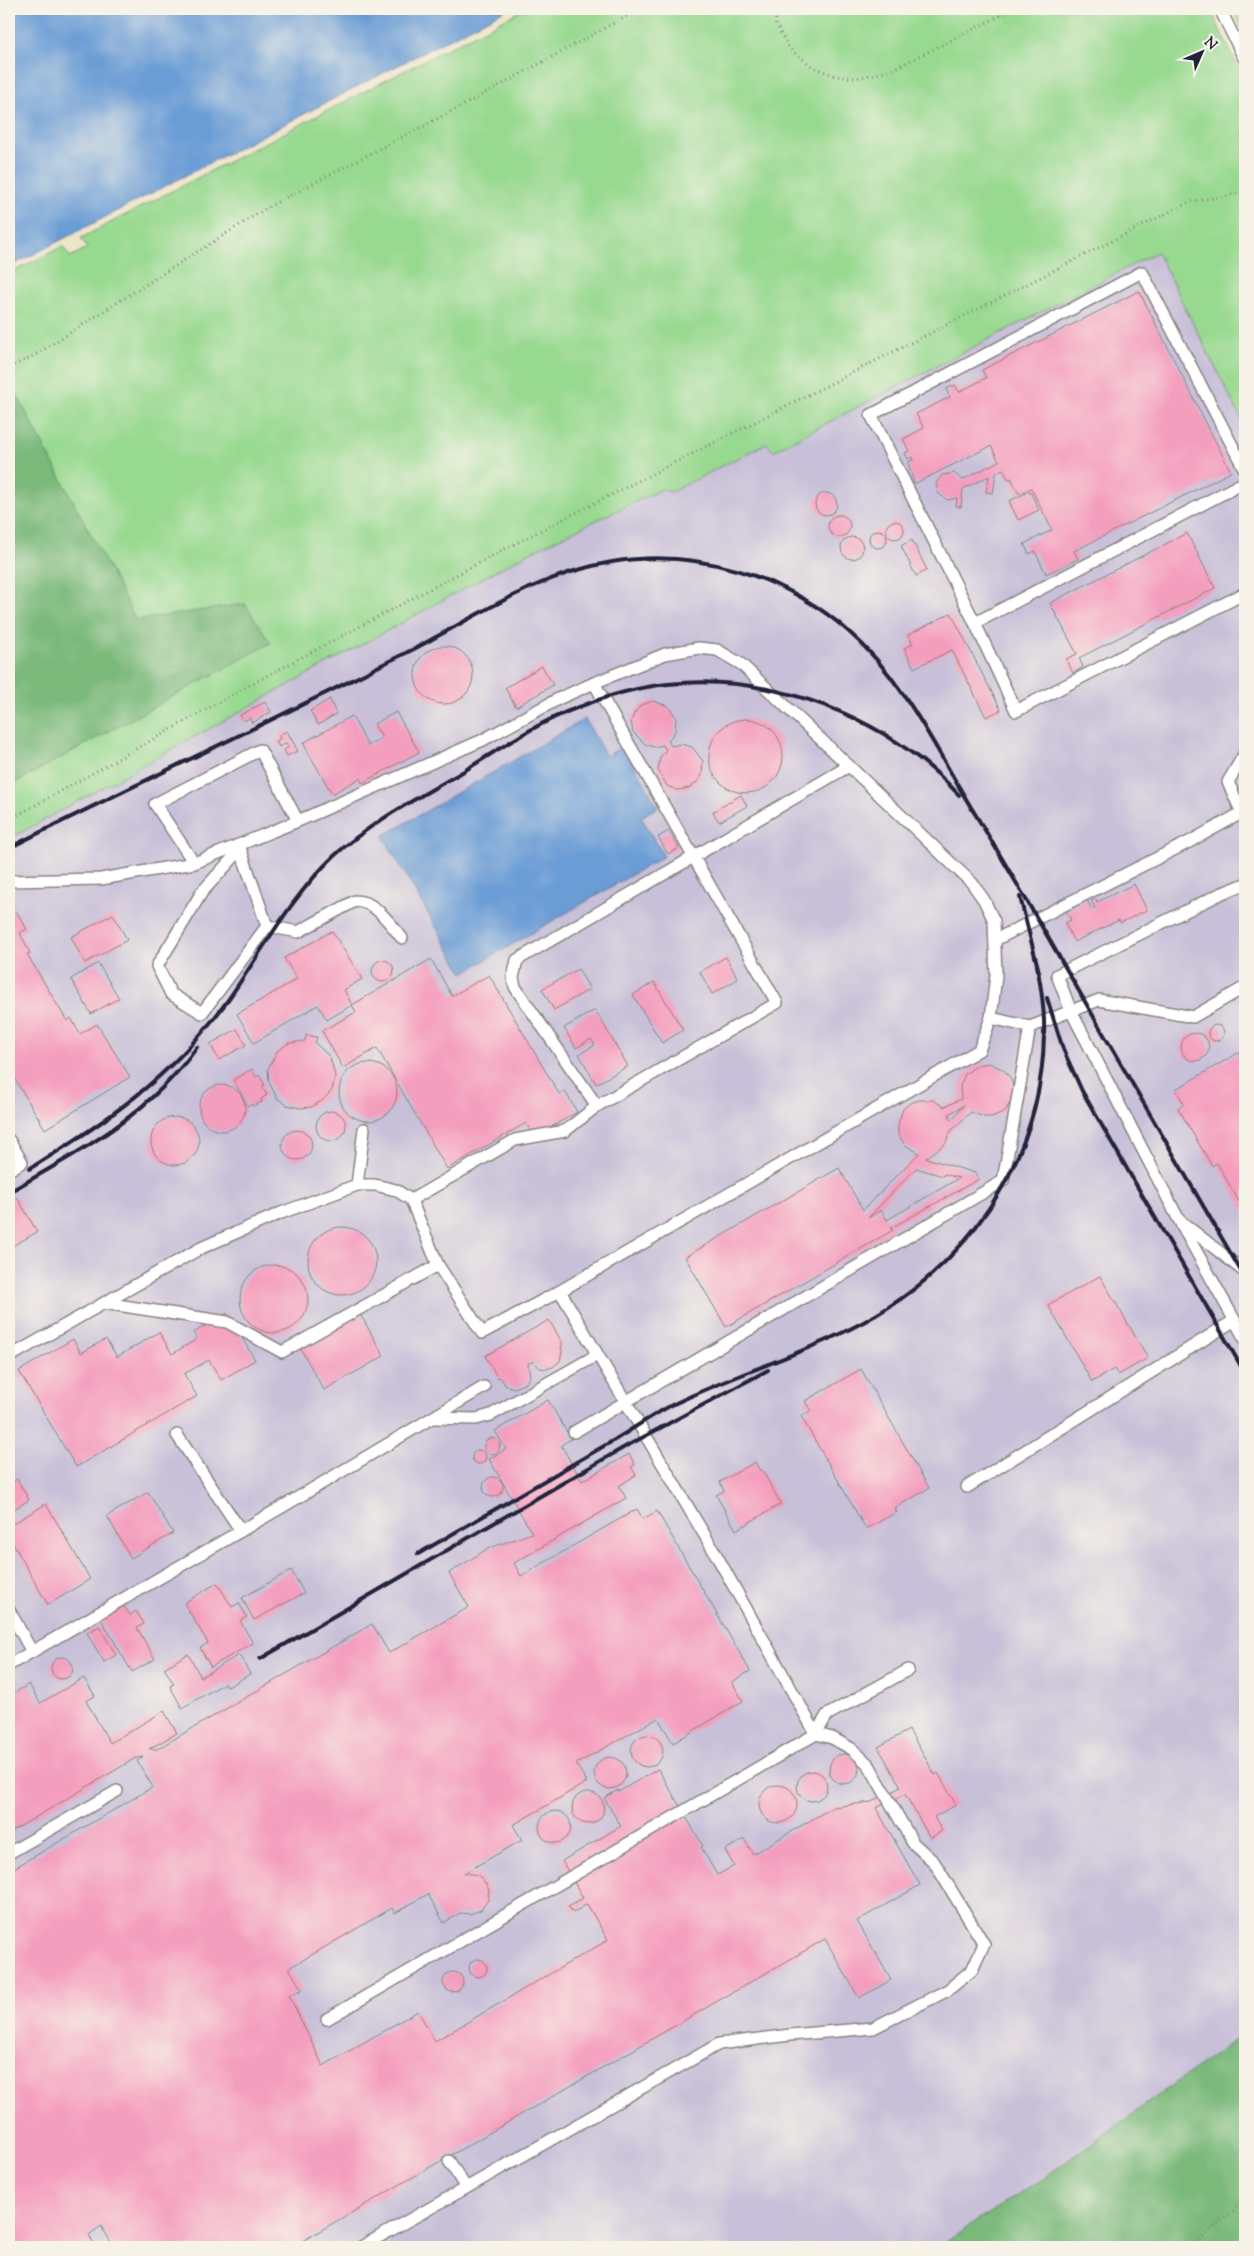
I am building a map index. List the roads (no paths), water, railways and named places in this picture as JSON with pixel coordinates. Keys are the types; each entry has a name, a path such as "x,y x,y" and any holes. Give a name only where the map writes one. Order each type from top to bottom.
{"lane":[{"path":"1220,9 1245,60"},
{"path":"1245,470 1142,272 871,415 975,623 1016,711 1245,593"},
{"path":"975,623 1245,482"},
{"path":"9,881 101,878 194,863 240,848 483,740 560,698 594,683 665,654 699,648 716,650 741,664 972,883 984,900 994,921 996,975 991,1018 978,1050 560,1291 482,1333 438,1265 411,1200 396,1190 375,1185 357,1185 281,1213 201,1248 9,1357"},
{"path":"411,1200 515,1140 565,1131 597,1106 777,1003 695,856 594,683"},
{"path":"194,863 155,804 260,750 298,821"},
{"path":"995,940 1191,841 1244,812 1228,782 1245,753"},
{"path":"597,1106 515,987 513,978 517,960 849,766"},
{"path":"240,848 267,926"},
{"path":"240,848 202,892 157,966 171,994 202,1013 267,926"},
{"path":"1245,884 1220,894 1057,974 1071,1011 1179,1220 1245,1339"},
{"path":"267,926 298,932 355,901 362,901 372,906 402,938"},
{"path":"991,1018 1030,1028 1099,1000 1193,1017 1245,987"},
{"path":"574,1432 1003,1181 1030,1028"},
{"path":"357,1185 364,1129"},
{"path":"9,1140 22,1162 9,1170"},
{"path":"1179,1220 1245,1272"},
{"path":"104,1303 227,1322 282,1352 438,1265"},
{"path":"361,2247 719,2044 790,2035 873,2028 948,1990 972,1970 984,1944 934,1862 913,1843 869,1765 852,1749 832,1738 816,1734 714,1551 560,1291"},
{"path":"967,1487 1235,1320"},
{"path":"433,1418 476,1420 491,1415 597,1354"},
{"path":"9,1666 484,1387"},
{"path":"177,1436 241,1531"},
{"path":"9,1610 32,1652"},
{"path":"327,2018 816,1734 827,1715 908,1670"},
{"path":"9,1853 116,1791"},
{"path":"449,2162 466,2188"}],"water":[{"path":"9,9 507,9 9,267"},
{"path":"585,719 606,756 623,746 658,807 641,817 664,856 463,973 383,836"}],"railway":[{"path":"9,848 417,647 520,592 564,574 612,562 643,559 675,559 737,570 767,581 823,611 869,651 904,695 1013,877 1245,1278"},
{"path":"29,1169 110,1116 135,1097 182,1054 225,1004 303,890 334,856 349,843 397,810 520,736 564,713 623,692 668,684 708,682 748,686 788,694 826,706 863,723 898,743 930,767 959,795"},
{"path":"1020,897 1039,972"},
{"path":"418,1554 667,1408 852,1328 892,1305 929,1276 961,1244 989,1208 1012,1169 1029,1126 1040,1082 1044,1035 1043,1008 1037,965"},
{"path":"1047,998 1063,1049 1082,1091 1245,1373"},
{"path":"9,1192 87,1146 135,1112 178,1071 197,1047"},
{"path":"260,1659 623,1448 768,1370"}]}
